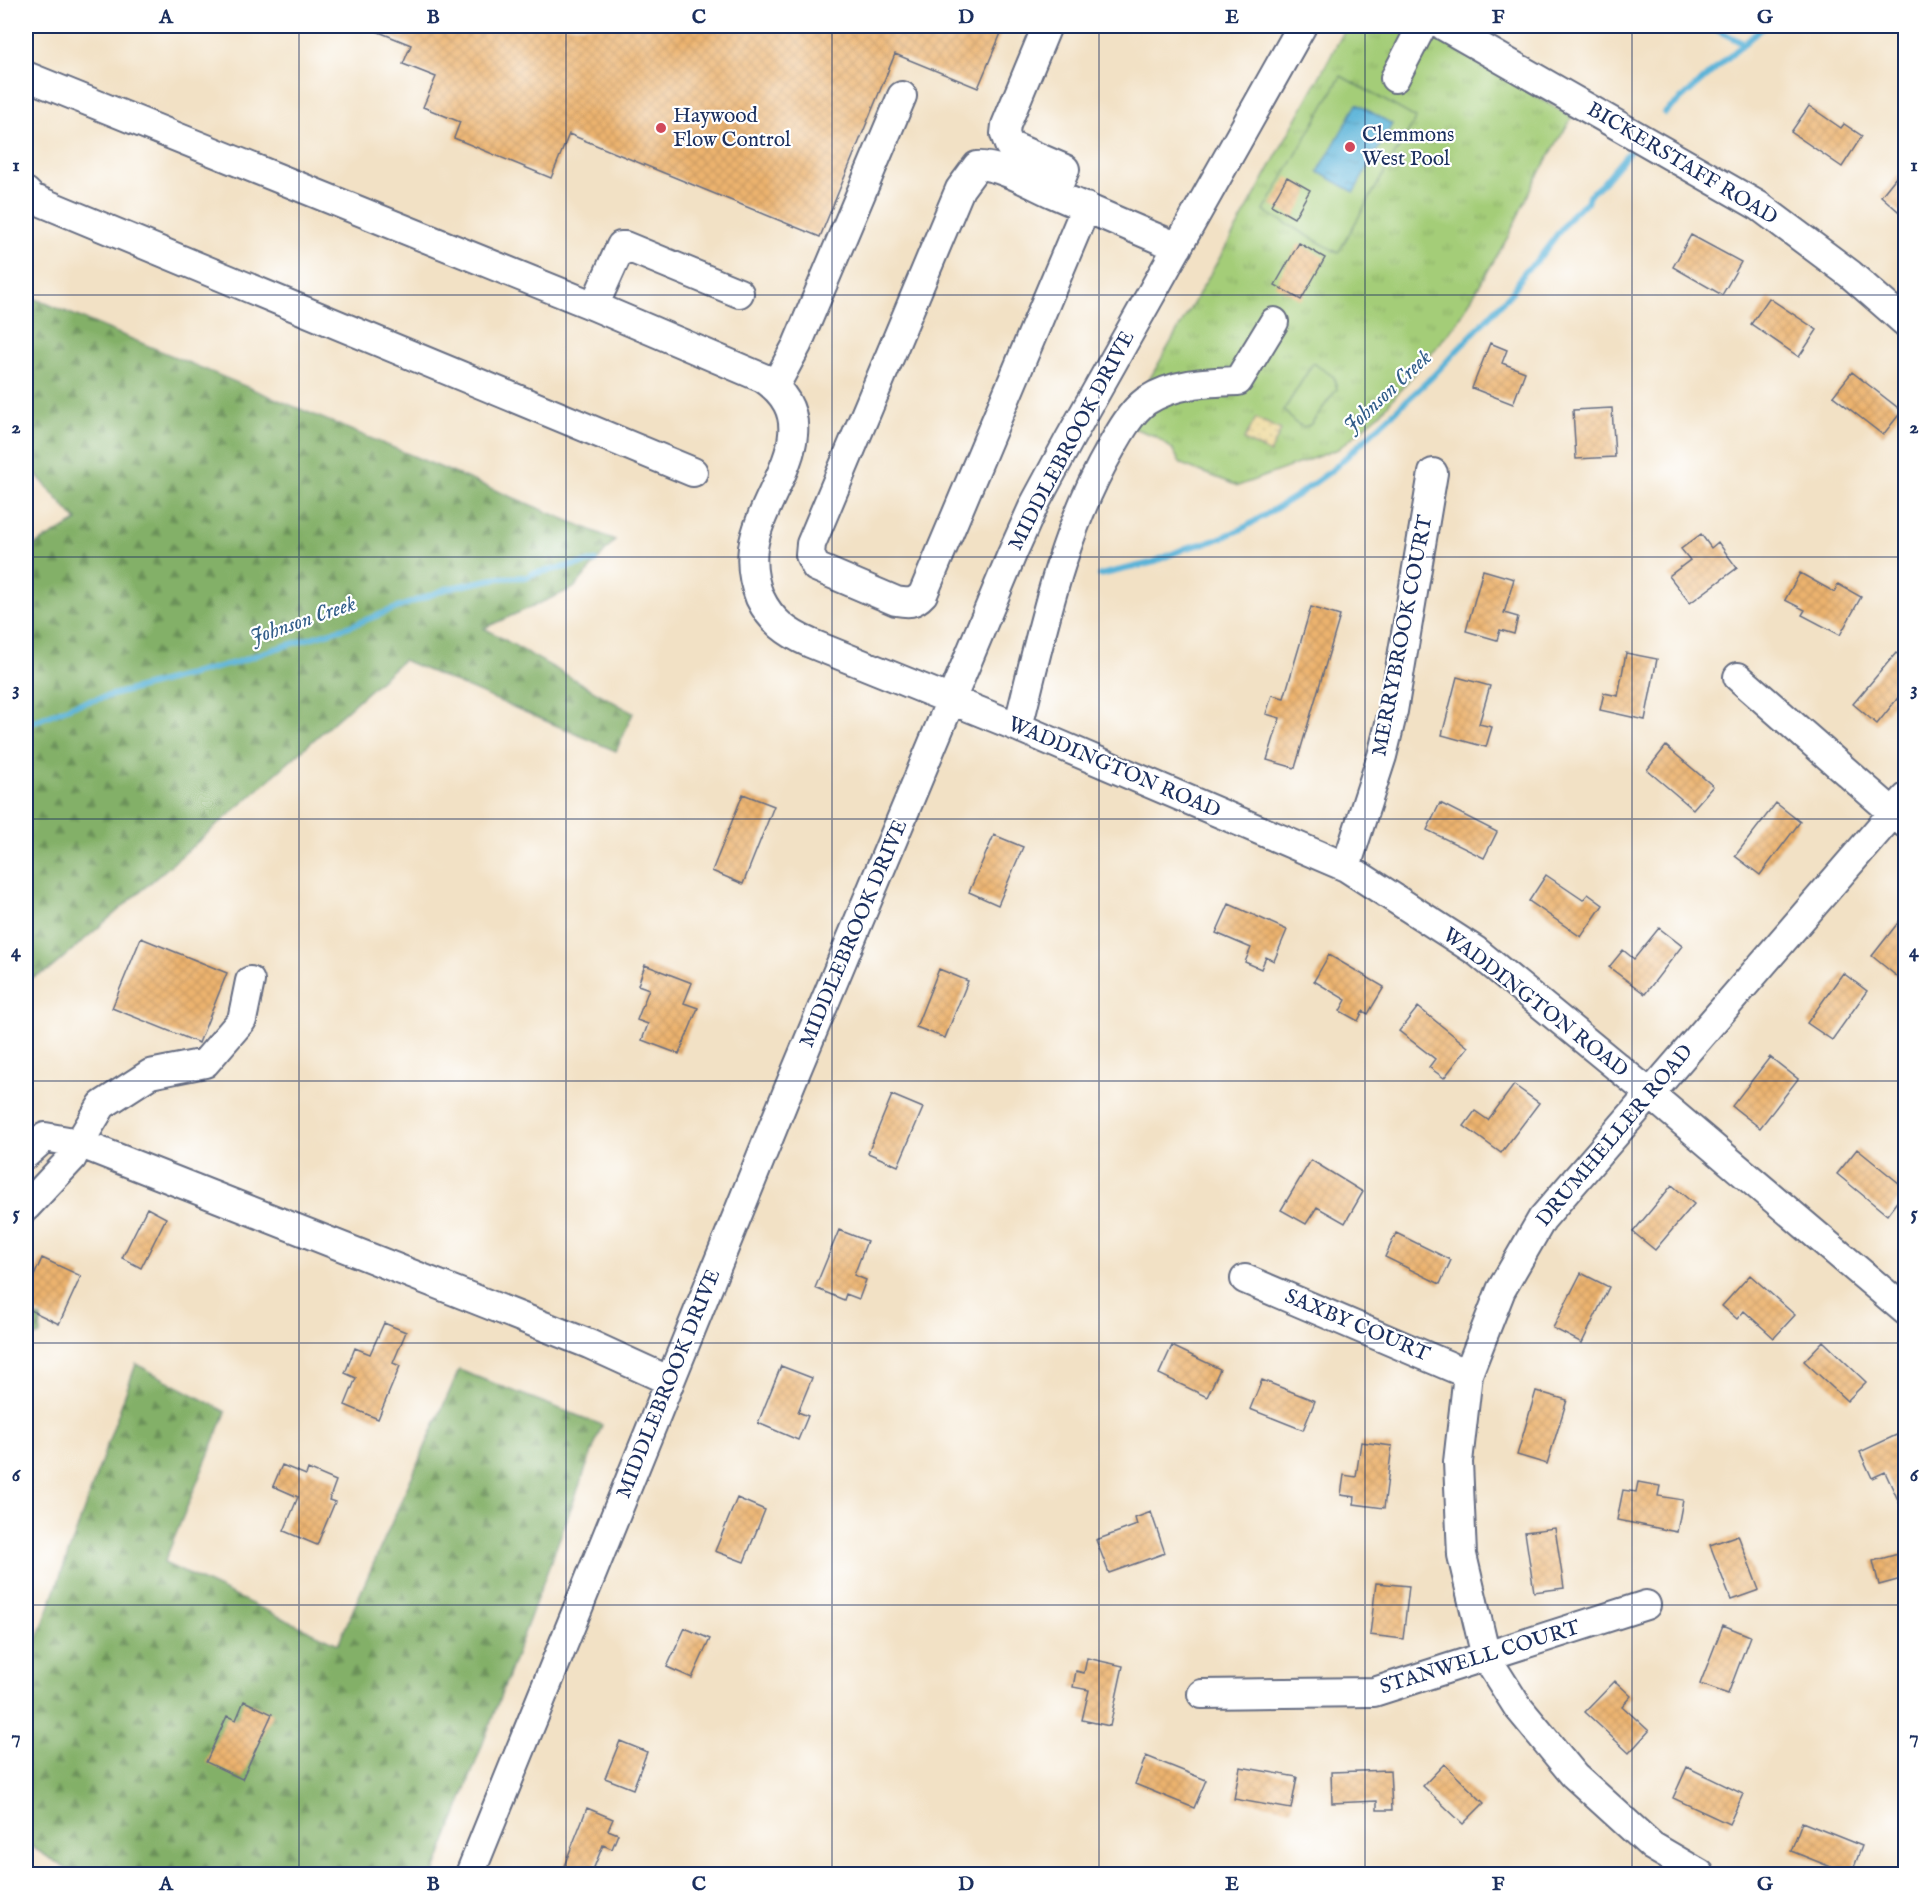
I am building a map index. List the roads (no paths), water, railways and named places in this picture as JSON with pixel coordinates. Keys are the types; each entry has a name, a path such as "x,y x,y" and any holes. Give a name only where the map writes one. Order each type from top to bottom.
{"street":[{"path":"1047,26 1006,125 1005,134 1010,145 1065,169 1055,194"},
{"name":"MIDDLEBROOK DRIVE","path":"470,1875 791,1083 1034,505 1302,26"},
{"path":"1395,78 1422,26"},
{"name":"BICKERSTAFF ROAD","path":"1444,26 1759,206 1850,274 1905,322"},
{"path":"26,76 594,306 745,369 775,386 797,345 902,96"},
{"path":"1086,207 922,594 916,601 908,603 896,601 816,567 810,555 811,544 960,189 977,166 987,165 1086,207 1178,247"},
{"path":"26,192 32,198 693,472"},
{"path":"594,306 621,246 739,292"},
{"path":"1018,728 1061,561 1089,489 1118,438 1144,403 1165,391 1191,384 1238,381 1274,322"},
{"name":"WADDINGTON ROAD","path":"775,386 787,401 794,428 792,447 759,528 753,550 755,580 764,606 772,618 794,636 1346,867 1476,951 1649,1093 1905,1311"},
{"name":"MERRYBROOK COURT","path":"1346,867 1382,756 1393,711 1433,473"},
{"path":"1738,677 1901,812"},
{"name":"DRUMHELLER ROAD","path":"1700,1875 1652,1846 1574,1775 1517,1706 1486,1657 1462,1555 1458,1462 1468,1374 1501,1290 1542,1219 1649,1093 1901,812"},
{"path":"26,1207 72,1158 102,1105 150,1074 205,1063 242,1020 250,981"},
{"path":"26,1154 45,1137 79,1143 589,1344 670,1381"},
{"name":"SAXBY COURT","path":"1245,1279 1468,1374"},
{"name":"STANWELL COURT","path":"1202,1694 1374,1692 1646,1605"}],"water":[{"path":"1357,104 1392,124 1354,192 1318,172"}],"waterway":[{"path":"1709,26 1743,43"},
{"name":"Johnson Creek","path":"1665,113 1764,26"},
{"name":"Johnson Creek","path":"1100,575 1151,563 1186,548 1213,541 1242,529 1296,496 1331,471 1432,377 1513,291 1525,271 1537,261 1574,212 1587,202 1589,195 1602,184 1635,145"},
{"name":"Johnson Creek","path":"26,725 74,705 238,662 350,626 446,589 497,578 528,577 531,574 595,561"}],"place":[{"name":"Haywood Flow Control","path":"661,128"},
{"name":"Clemmons West Pool","path":"1350,147"}]}
